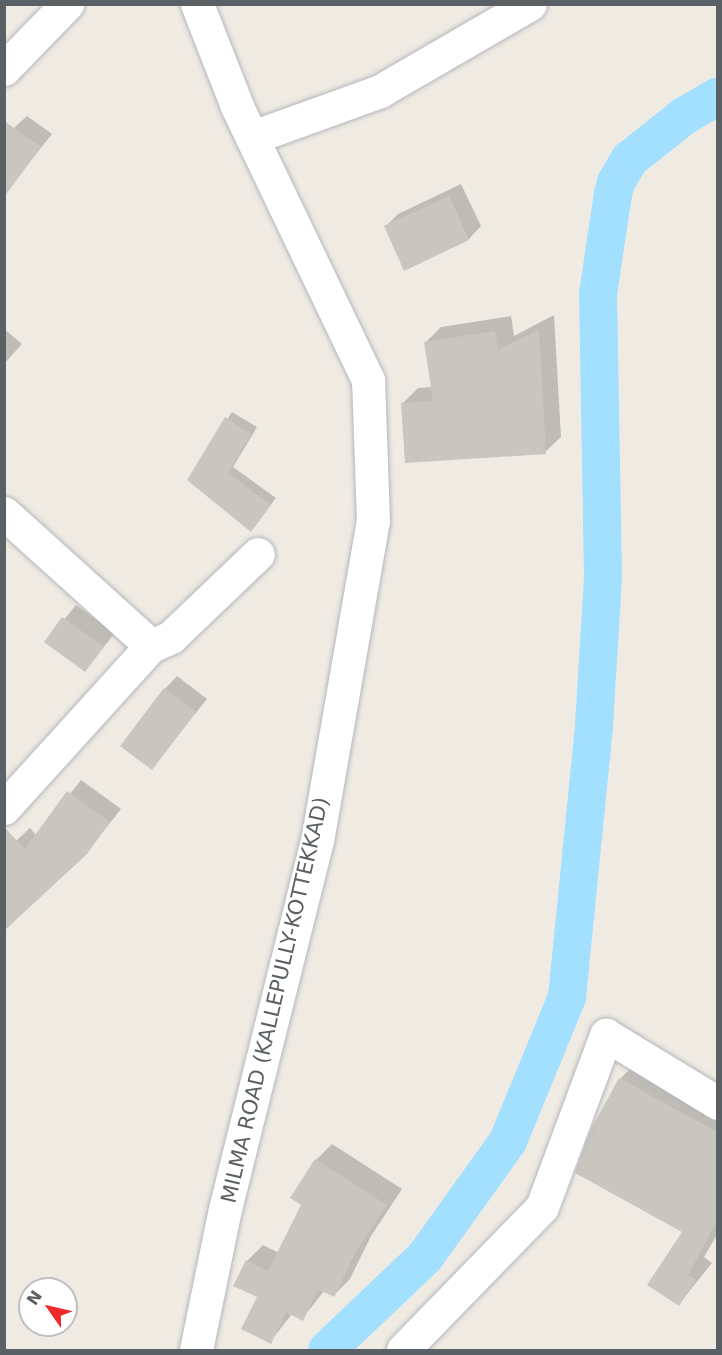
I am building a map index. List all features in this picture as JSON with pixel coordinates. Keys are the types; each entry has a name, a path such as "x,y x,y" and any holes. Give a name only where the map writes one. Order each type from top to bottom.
{"street":[{"path":"4,69 67,4"},
{"name":"MILMA ROAD (KALLEPULLY-KOTTEKKAD)","path":"196,1350 225,1209 317,841 373,521 368,380 253,137 197,4"},
{"path":"253,137 381,91 530,4"},
{"path":"4,513 151,646"},
{"path":"4,808 151,646 171,637 258,554"},
{"path":"403,1350 542,1207 606,1035 717,1103"}],"building":[{"path":"4,121 41,147 4,197"},
{"path":"449,196 469,240 404,271 384,226"},
{"path":"539,329 546,454 405,463 401,403 433,401 424,342 495,331 498,350"},
{"path":"225,417 251,434 228,473 271,505 251,532 187,480"},
{"path":"62,617 104,647 85,672 44,642"},
{"path":"164,688 196,712 152,770 120,746"},
{"path":"67,791 110,822 87,854 4,931 4,827 25,849"},
{"path":"619,1078 717,1132 717,1221 688,1275 696,1280 679,1306 647,1285 682,1232 575,1173 591,1129"},
{"path":"315,1159 387,1205 355,1253 334,1297 318,1289 303,1321 286,1312 271,1344 241,1329 257,1297 233,1286 246,1260 268,1271 301,1205 290,1198"}],"waterway":[{"path":"327,1350 425,1257 508,1141 567,997 594,725 603,577 598,294 613,194 616,182 630,159 684,116 718,96"}]}
